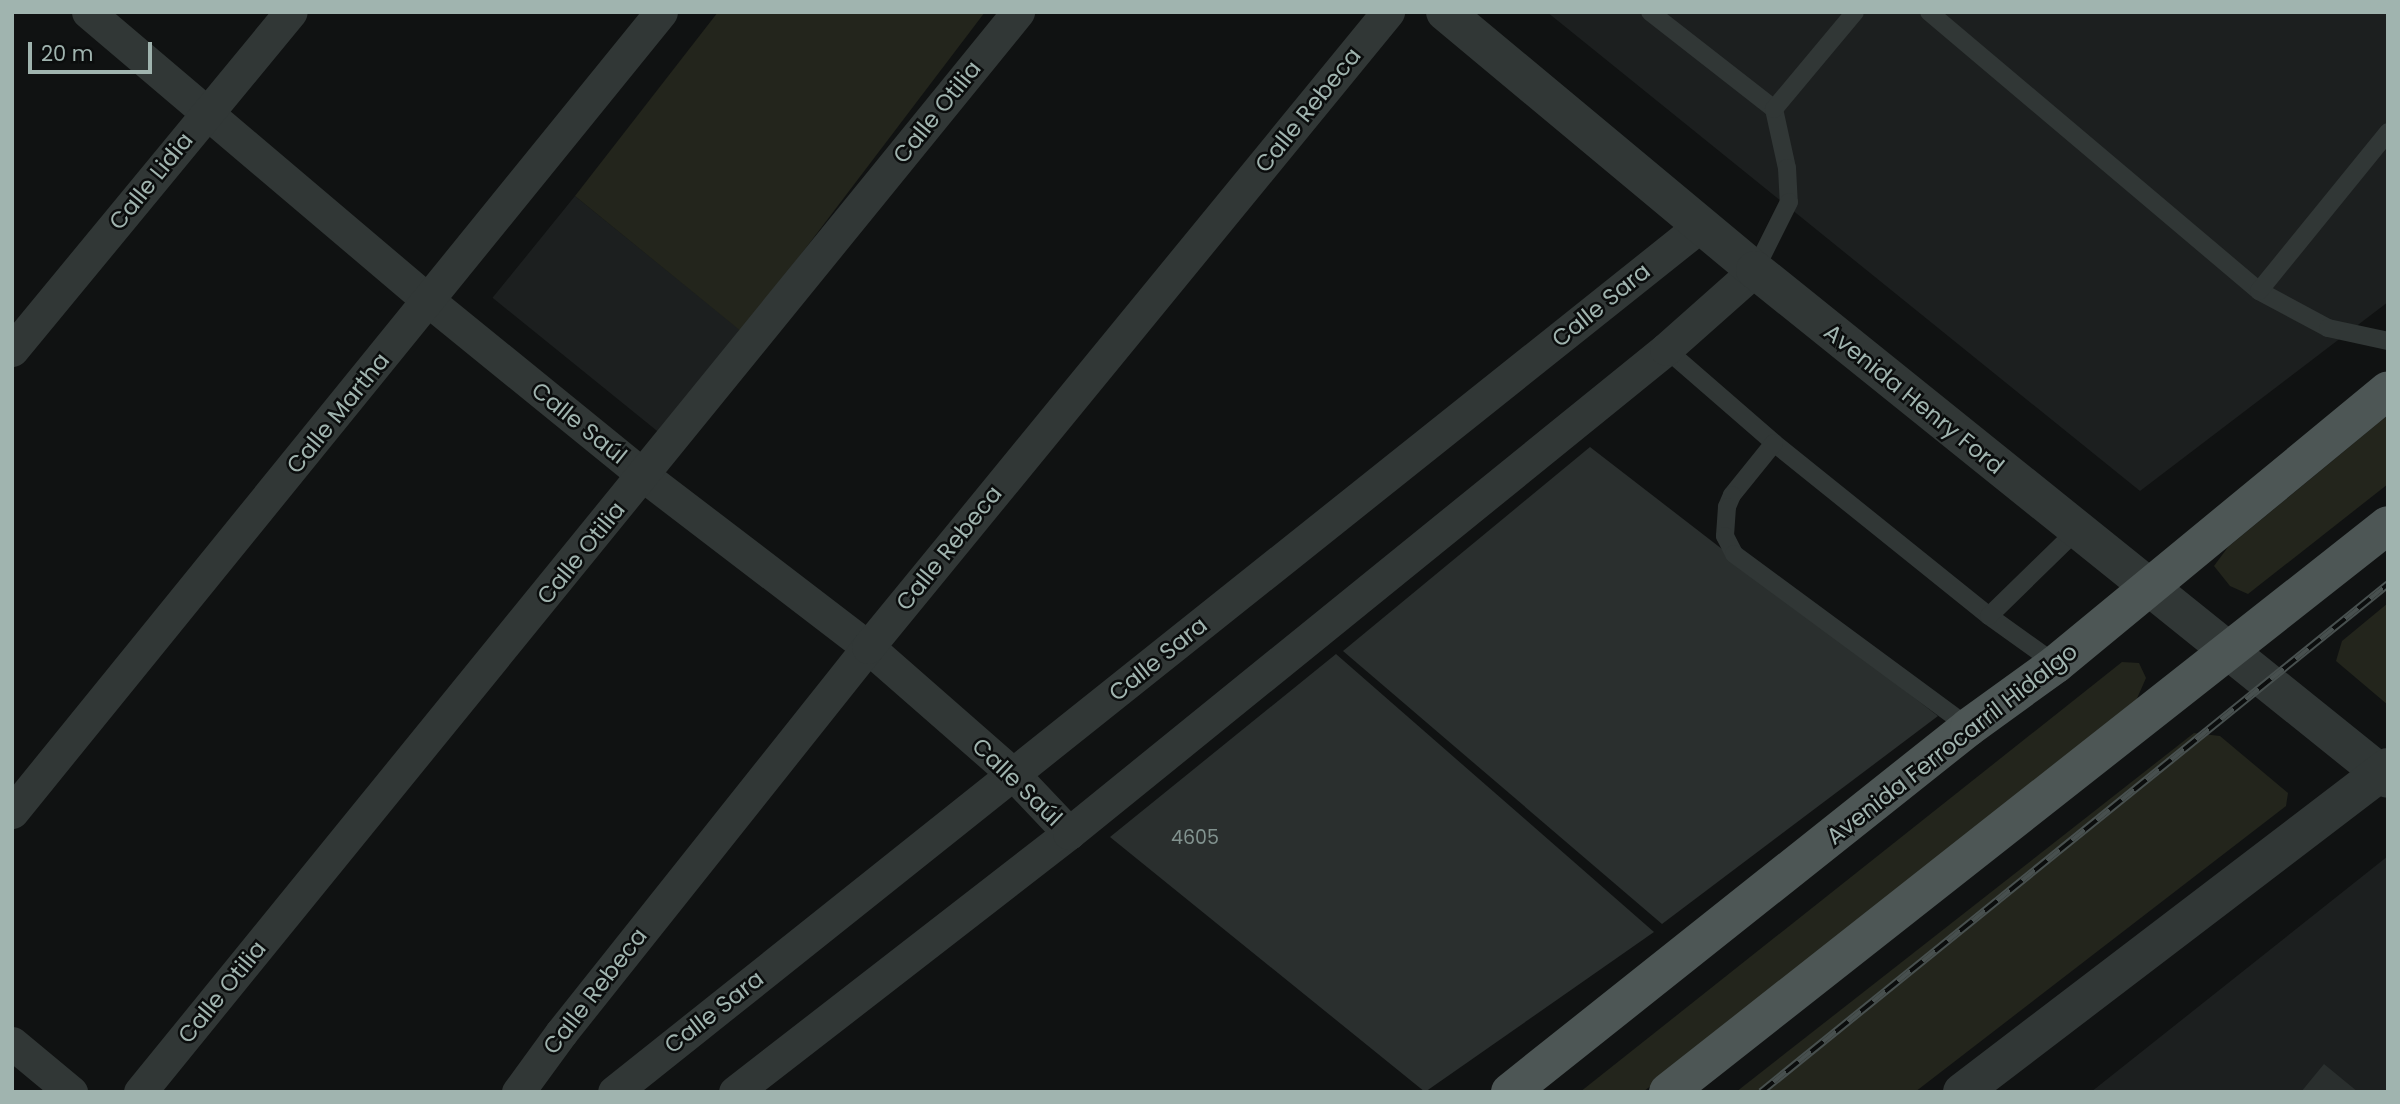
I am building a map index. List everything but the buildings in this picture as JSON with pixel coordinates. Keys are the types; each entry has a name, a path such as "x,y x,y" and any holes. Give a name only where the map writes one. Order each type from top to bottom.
{"main road":[{"name":"Avenida Ferrocarril Hidalgo","path":"1510,1092 1969,727 2056,664 2388,390"},
{"path":"1668,1092 2388,525"}],"street":[{"name":"Calle Saúl","path":"88,12 429,301 644,476 868,647 1014,775 1069,833"},
{"name":"Calle Lidia","path":"12,350 291,12"},
{"name":"Calle Martha","path":"12,812 662,12"},
{"name":"Calle Otilia","path":"140,1092 644,476 1018,12"},
{"name":"Calle Rebeca","path":"518,1092 561,1033 868,647 1388,12"},
{"name":"Avenida Henry Ford","path":"1445,12 1700,226 2228,652 2385,773"},
{"name":"Calle Sara","path":"614,1092 1700,226"},
{"path":"735,1092 1069,833 1666,349 1755,270"},
{"path":"1962,1092 2385,773"},
{"path":"12,1043 71,1092"}],"lane":[{"path":"1650,12 1774,109 1787,168 1788,202 1755,270"},
{"path":"1774,109 1855,12"},
{"path":"1929,12 2259,291 2328,328 2388,341"},
{"path":"2259,291 2388,132"},
{"path":"1666,349 1774,443 1989,616 2056,664"},
{"path":"1774,443 1732,495 1727,507 1725,536 1734,555 1969,727"},
{"path":"1989,616 2077,530"}],"shaded area":[{"path":"718,12 985,12 742,332 575,196"},
{"path":"1547,12 2388,12 2388,302 2140,491"},
{"path":"575,196 742,331 660,433 493,298"},
{"path":"2388,415 2388,484 2248,594 2230,586 2214,566 2228,547"},
{"path":"2388,603 2388,705 2336,661 2342,641"},
{"path":"2122,662 2139,663 2146,678 2135,703 1643,1092 1580,1092"},
{"path":"2194,733 2220,736 2288,793 2286,806 1915,1092 1736,1092"},
{"path":"2388,856 2388,1092 2091,1092"}],"railway":[{"path":"1761,1092 2388,584"}]}
